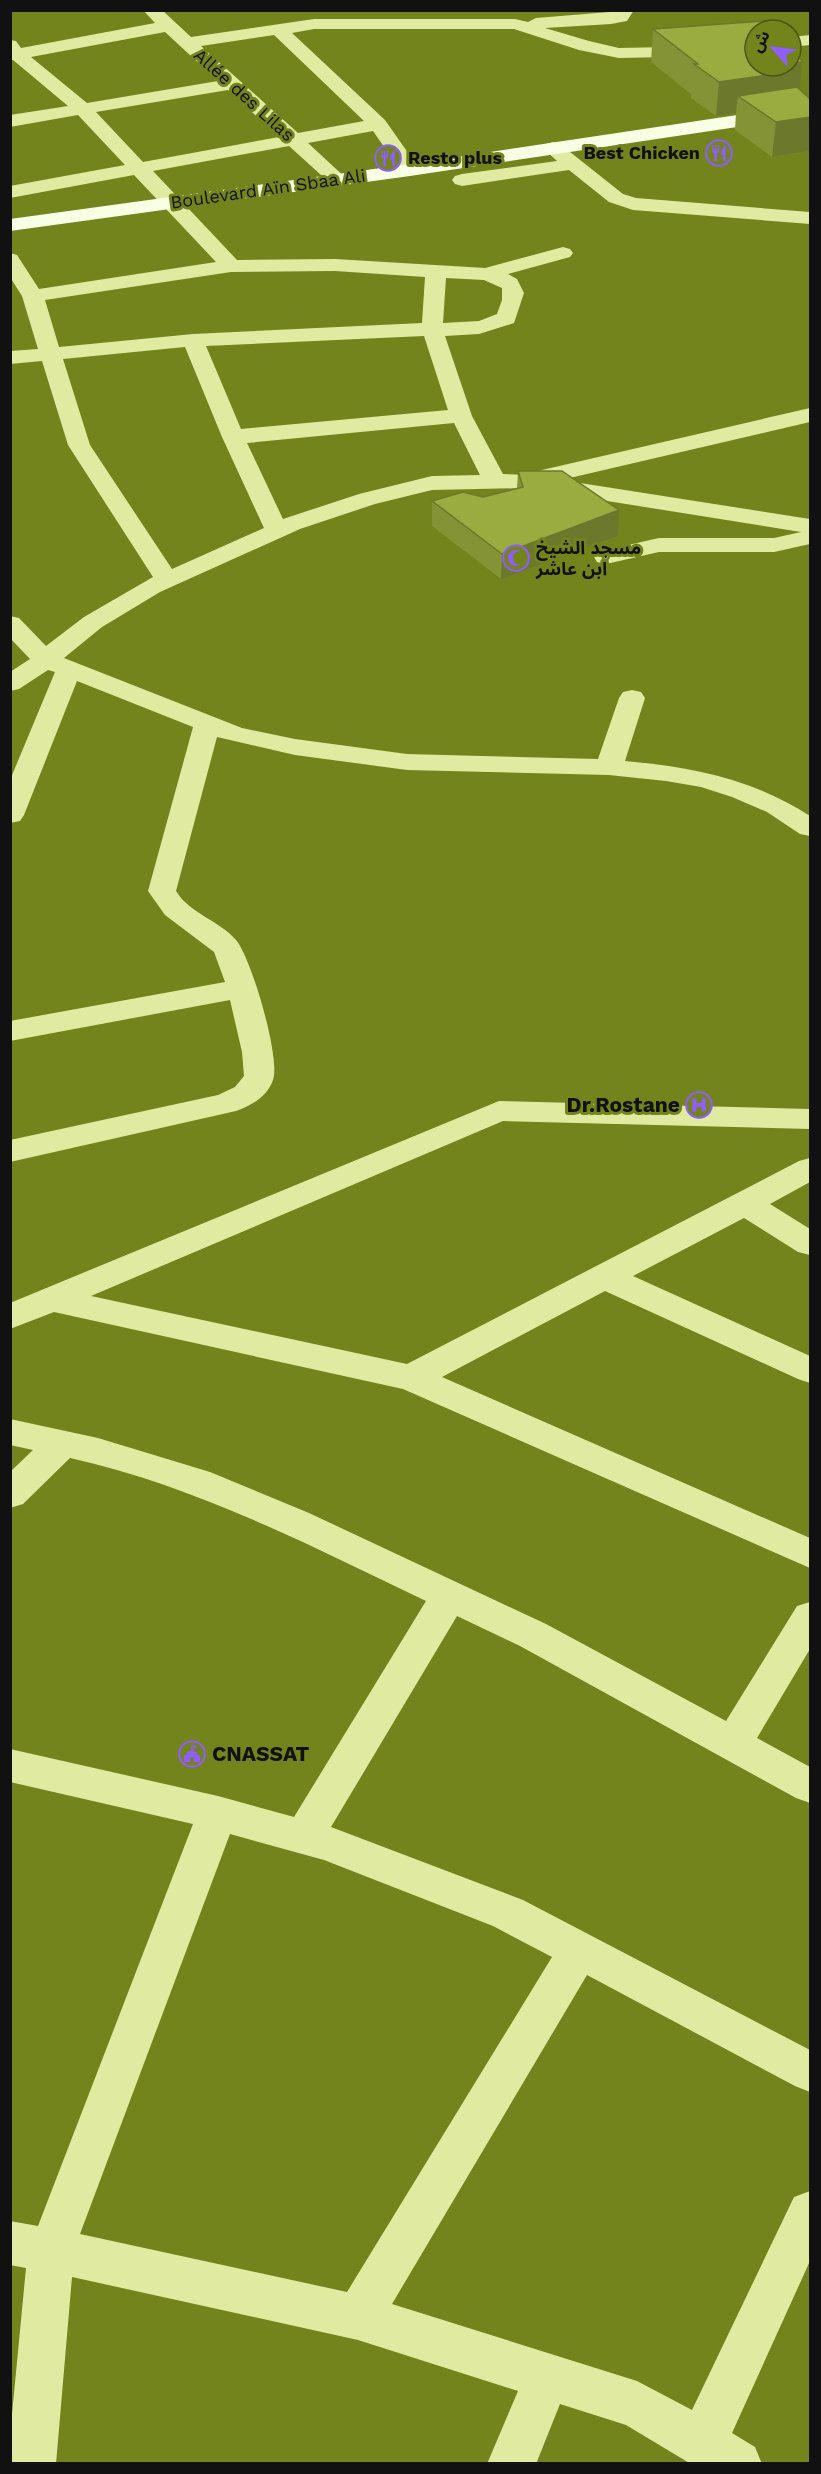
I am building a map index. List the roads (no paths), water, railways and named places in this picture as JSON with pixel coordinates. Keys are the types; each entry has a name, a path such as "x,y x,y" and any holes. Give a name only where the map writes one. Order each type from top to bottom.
{"main road":[{"name":"Boulevard Aïn Sbaa Ali","path":"10,225 410,170 810,110"}],"street":[{"name":"Allée des Lilas","path":"151,10 338,180"},
{"path":"318,10 332,24"},
{"path":"186,43 277,28 518,17 611,19 621,17 626,10"},
{"path":"518,17 585,46 619,53 743,48"},
{"path":"13,52 168,26"},
{"path":"277,28 378,124 410,170"},
{"path":"13,52 82,108 231,266"},
{"path":"10,121 232,84"},
{"path":"10,192 378,124"},
{"path":"553,148 616,198 633,204 810,219"},
{"path":"462,180 573,164"},
{"path":"485,274 563,253"},
{"path":"10,259 33,296 49,354 79,445 167,580"},
{"path":"10,358 193,340 432,329 471,331 492,326 506,318 515,296 513,286 505,279 485,274 324,265 231,266 33,296"},
{"path":"436,271 432,329 461,416 495,482"},
{"path":"193,340 233,437 277,531"},
{"path":"526,481 810,415"},
{"path":"233,437 461,416"},
{"path":"10,682 32,670 93,622 151,587 277,531 367,499 432,483 526,481 810,526"},
{"path":"606,557 659,545 774,545 810,537"},
{"path":"10,623 44,659 234,734 295,747 407,762 609,767 666,773 733,788 777,806 810,828"},
{"path":"10,815 69,669"},
{"path":"609,767 632,698"},
{"path":"10,1151 225,1104 244,1096 256,1084 260,1069 242,988 228,949 215,935 175,910 162,891 207,724"},
{"path":"10,1031 242,988"},
{"path":"10,1317 500,1111 810,1119"},
{"path":"411,1378 810,1169"},
{"path":"745,1203 810,1244"},
{"path":"604,1277 810,1370"},
{"path":"53,1300 411,1378 810,1554"},
{"path":"10,1432 98,1450 196,1482 296,1523 533,1635 810,1786"},
{"path":"10,1494 64,1443"},
{"path":"304,1837 449,1596"},
{"path":"733,1744 810,1617"},
{"path":"10,1765 218,1813 329,1844 508,1913 810,2072"},
{"path":"32,2463 31,2246 218,1813"},
{"path":"358,2317 579,1950"},
{"path":"31,2246 358,2317 637,2405 720,2453 810,2212"},
{"path":"511,2463 548,2377"}],"place":[{"name":"Best Chicken","path":"719,153"},
{"name":"Resto plus","path":"388,158"},
{"name":"مسجد الشيخ ابن عاشر","path":"516,558"},
{"name":"Dr.Rostane","path":"699,1105"},
{"name":"CNASSAT","path":"192,1754"}]}
